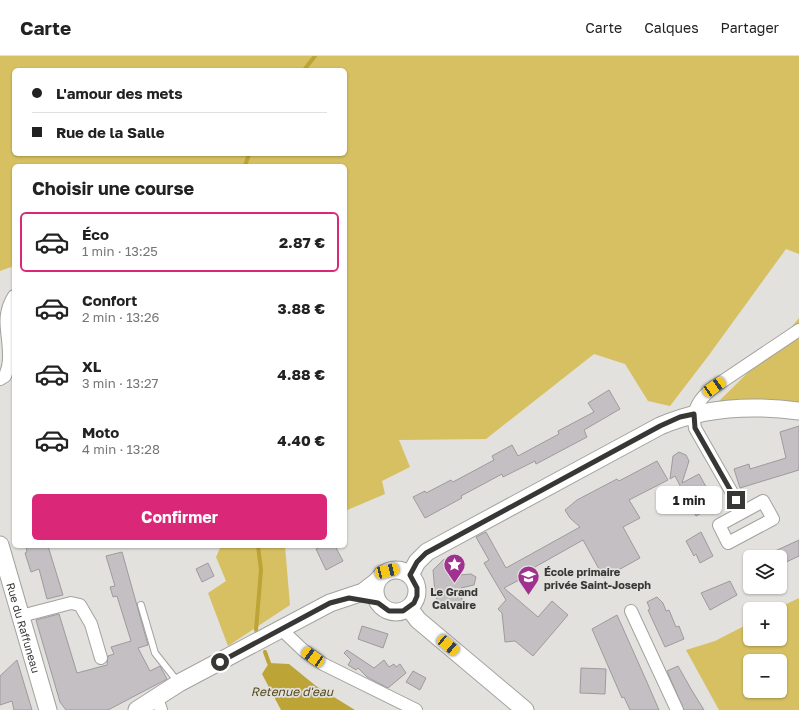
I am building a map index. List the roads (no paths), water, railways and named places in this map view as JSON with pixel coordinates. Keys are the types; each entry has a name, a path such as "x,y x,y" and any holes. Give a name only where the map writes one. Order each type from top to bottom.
{"street":[{"path":"0,379 5,376 11,352 3,320 5,309 12,299"},
{"path":"742,512 695,428 694,414 696,406 701,398 714,387 799,330"},
{"path":"410,575 417,562 426,553 660,426 680,417 736,408 799,411"},
{"name":"Rue du Raffuneau","path":"0,545 48,710"},
{"path":"138,710 159,704 179,683 330,603 349,598 363,592 376,582 380,576 395,569 403,570 410,575 417,588 417,596 409,608 403,611 389,611 378,603 349,598"},
{"path":"376,582 375,596 378,603"},
{"path":"21,616 70,602 80,605 91,624 101,658"},
{"path":"409,608 418,620 525,710"},
{"path":"631,611 677,710"},
{"path":"275,633 323,664 416,710"}],"lane":[{"path":"141,605 155,653 179,683"}],"water":[{"name":"Retenue d'eau","path":"269,663 289,664 316,686 355,710 281,710 262,674"}],"waterway":[{"path":"306,68 315,56"},
{"path":"246,164 248,156"},
{"path":"256,630 261,570 258,548"},
{"path":"265,652 269,663"}],"place":[{"name":"Le Grand Calvaire","path":"454,584"},
{"name":"École primaire privée Saint-Joseph","path":"529,596"}]}
